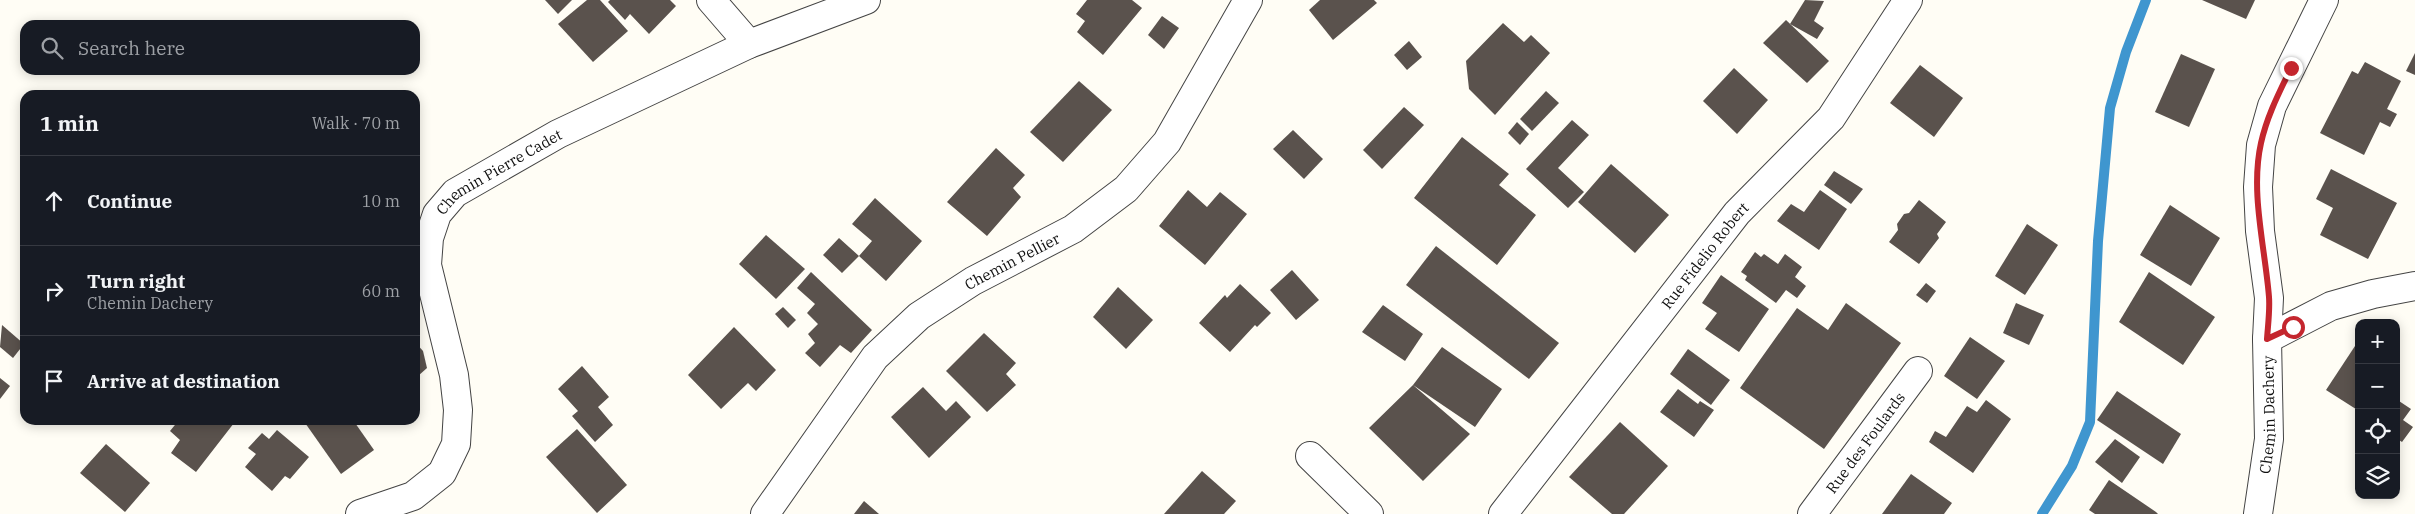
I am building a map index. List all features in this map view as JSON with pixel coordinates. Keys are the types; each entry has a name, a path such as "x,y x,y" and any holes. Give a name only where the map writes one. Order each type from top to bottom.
{"street":[{"path":"711,0 749,44"},
{"name":"Chemin Pierre Cadet","path":"360,514 414,496 442,473 456,444 458,410 454,375 427,265 429,238 437,214 455,193 558,134 749,44 866,0"},
{"name":"Chemin Pellier","path":"764,514 875,357 919,316 973,281 1074,229 1126,189 1166,142 1248,0"},
{"name":"Rue Fidelio Robert","path":"1503,514 1737,213 1831,118 1908,0"},
{"name":"Chemin Dachery","path":"2258,514 2270,439 2267,339 2269,298 2260,231 2258,187 2261,145 2272,106 2324,0"},
{"path":"2267,339 2331,306 2372,294 2415,286"},
{"name":"Rue des Foulards","path":"1812,514 1918,371"},
{"path":"1310,456 1369,514"}],"building":[{"path":"545,0 572,0 558,14"},
{"path":"587,0 600,0 628,31 593,62 558,24"},
{"path":"610,0 670,0 676,6 649,34 630,14 625,20 608,2"},
{"path":"1087,0 1132,0 1142,8 1103,55 1077,32 1085,21 1076,14"},
{"path":"1320,0 1374,0 1377,3 1333,40 1309,10"},
{"path":"1805,0 1824,1 1814,21 1824,28 1817,39 1790,24"},
{"path":"2202,0 2255,0 2246,19"},
{"path":"1162,16 1179,28 1164,49 1148,35"},
{"path":"1786,20 1829,61 1807,83 1763,43"},
{"path":"1503,23 1524,42 1531,35 1550,53 1495,115 1469,89 1466,61"},
{"path":"1409,41 1422,57 1407,70 1394,55"},
{"path":"2415,53 2415,75 2406,71"},
{"path":"2181,54 2215,69 2189,127 2155,112"},
{"path":"2365,62 2401,81 2387,109 2397,114 2390,127 2380,122 2364,155 2320,133 2352,71 2358,74"},
{"path":"1920,65 1963,98 1934,137 1890,103"},
{"path":"1734,68 1768,100 1737,134 1703,101"},
{"path":"1079,81 1112,110 1063,162 1030,132"},
{"path":"1546,91 1559,103 1532,131 1520,119"},
{"path":"1404,107 1424,125 1382,169 1363,150"},
{"path":"1572,120 1589,135 1558,168 1584,192 1568,208 1526,169"},
{"path":"1517,122 1529,134 1520,145 1508,133"},
{"path":"1293,130 1323,159 1304,179 1273,149"},
{"path":"1462,137 1509,174 1499,185 1536,215 1497,265 1414,198"},
{"path":"996,148 1025,175 1013,188 1021,197 987,236 947,202"},
{"path":"1611,164 1669,215 1635,253 1578,202"},
{"path":"2331,169 2397,203 2368,259 2320,235 2333,208 2316,199"},
{"path":"1834,171 1863,189 1851,204 1824,185"},
{"path":"1188,190 1207,207 1220,192 1247,214 1205,265 1159,226"},
{"path":"1820,190 1847,209 1819,250 1777,221 1791,204 1804,212"},
{"path":"875,198 922,241 886,281 859,256 872,241 852,224"},
{"path":"1919,200 1946,222 1937,234 1939,238 1919,264 1889,242 1898,230 1897,224 1904,214 1909,213"},
{"path":"2170,205 2220,238 2191,286 2140,255"},
{"path":"2027,224 2058,245 2025,295 1995,276"},
{"path":"766,235 805,269 776,299 739,264"},
{"path":"839,238 859,256 842,273 823,255"},
{"path":"1436,246 1559,343 1529,379 1406,285"},
{"path":"1755,252 1761,257 1764,254 1778,264 1785,254 1802,267 1795,277 1806,286 1797,298 1786,290 1776,303 1745,280 1747,276 1741,272"},
{"path":"1292,270 1319,300 1296,320 1270,290"},
{"path":"811,272 872,330 851,353 840,345 820,367 805,353 815,343 808,334 818,324 807,313 815,304 797,288"},
{"path":"2149,272 2215,317 2183,365 2119,322"},
{"path":"1721,275 1769,309 1739,352 1705,329 1717,313 1702,303"},
{"path":"1926,283 1936,291 1927,303 1916,295"},
{"path":"1240,284 1271,313 1257,327 1255,325 1230,352 1199,323 1225,295 1227,298"},
{"path":"1118,287 1153,320 1126,349 1093,317"},
{"path":"1846,303 1901,343 1824,449 1740,388 1797,308 1828,330"},
{"path":"2016,303 2044,315 2029,345 2003,333"},
{"path":"1383,305 1423,334 1405,361 1362,332"},
{"path":"783,307 796,320 788,328 775,314"},
{"path":"2,325 20,341 20,349 13,358 0,347"},
{"path":"734,327 776,370 756,391 748,383 721,409 688,375"},
{"path":"984,333 1016,363 1006,374 1016,385 987,412 946,371"},
{"path":"1970,337 2005,361 1977,399 1944,376"},
{"path":"2355,346 2355,408 2326,390"},
{"path":"1442,347 1502,389 1475,427 1413,385"},
{"path":"420,348 423,351 427,368 420,374"},
{"path":"1688,349 1730,380 1711,405 1670,374"},
{"path":"582,366 609,397 598,407 613,425 595,442 572,416 578,411 558,389"},
{"path":"0,378 10,386 0,399"},
{"path":"1413,385 1470,434 1423,481 1369,428"},
{"path":"923,387 946,411 956,401 971,417 929,458 891,417"},
{"path":"1678,389 1698,404 1700,401 1714,410 1694,437 1660,412"},
{"path":"2117,391 2181,434 2163,464 2097,420"},
{"path":"1986,400 2011,419 1973,473 1929,442 1935,431 1946,437 1967,406 1977,412"},
{"path":"2400,402 2411,409 2403,420 2413,427 2402,442 2400,441"},
{"path":"1620,422 1668,466 1624,514 1612,514 1569,477"},
{"path":"175,425 232,425 196,472 171,453 180,440 170,431"},
{"path":"307,425 356,425 374,450 341,474"},
{"path":"577,429 627,485 597,513 546,457"},
{"path":"277,430 309,457 290,479 285,476 272,491 245,467 256,454 248,448 262,433 269,439"},
{"path":"2115,439 2140,457 2122,483 2095,462"},
{"path":"106,444 150,483 125,512 80,473"},
{"path":"1202,471 1236,501 1224,514 1164,514"},
{"path":"1911,474 1952,503 1944,514 1882,514"},
{"path":"2109,480 2158,514 2095,514 2089,510"},
{"path":"864,501 879,514 854,514"}],"waterway":[{"path":"2042,514 2072,466 2090,422 2098,241 2110,108 2126,52 2146,0"}],"route":[{"path":"2291,68 2272,106 2261,145 2258,187 2260,231 2269,298 2267,339 2293,327"}]}
